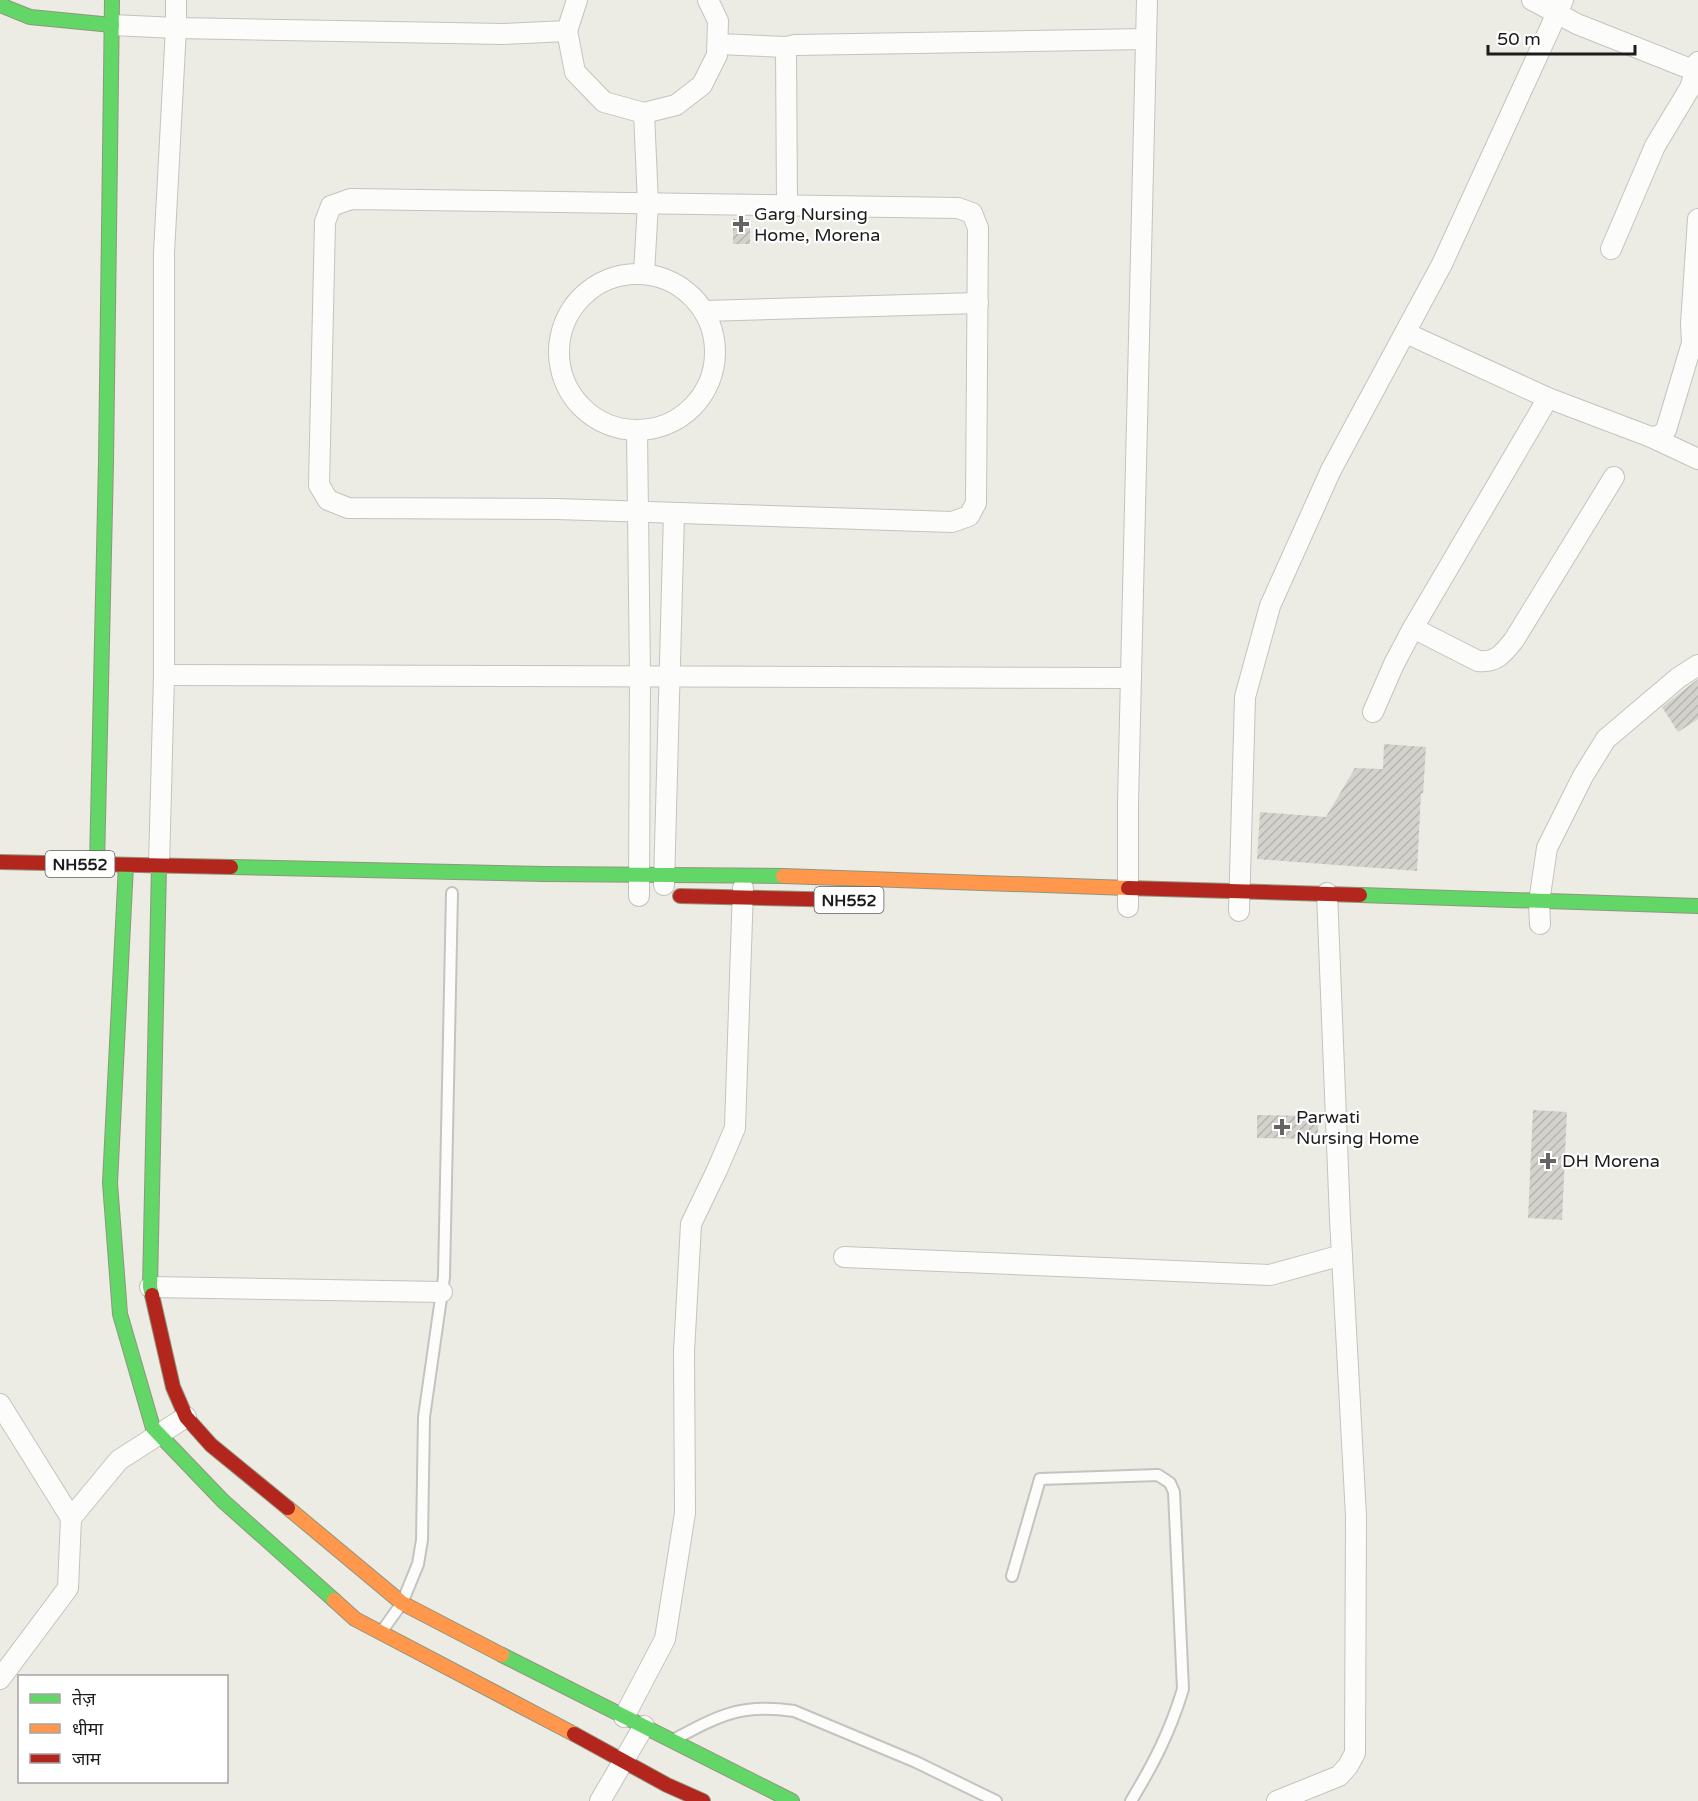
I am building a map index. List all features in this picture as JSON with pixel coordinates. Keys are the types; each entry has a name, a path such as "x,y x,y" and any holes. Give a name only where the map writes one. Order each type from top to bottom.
{"main road":[{"path":"97,865 106,462 112,0"},
{"path":"0,5 30,17 112,25"},
{"name":"NH552","path":"0,862 664,876 745,874 953,883 1128,902 1239,890 1698,906"},
{"path":"126,865 142,886 150,1287 173,1387 186,1417 211,1445 402,1603 792,1801"},
{"path":"159,866 142,886 110,1183 120,1314 153,1428 223,1501 355,1620 667,1785 703,1801"},
{"name":"NH552","path":"634,896 859,901"}],"street":[{"path":"159,866 164,675 164,253 176,0"},
{"path":"577,0 567,31 575,72 604,102 644,113 676,105"},
{"path":"645,141 676,105 702,85 717,55 718,21 708,0"},
{"path":"1128,902 1147,0"},
{"path":"1532,0 1560,6 1577,24 1697,68 1690,88 1655,146 1611,249"},
{"path":"1239,911 1245,697 1270,606 1331,470 1442,264 1560,6"},
{"path":"112,25 504,34 567,31"},
{"path":"718,44 786,47 1145,39"},
{"path":"786,47 787,206"},
{"path":"644,113 648,204 644,273"},
{"path":"351,199 648,204 958,208 972,213 978,228 978,303 976,503 969,516 952,522 557,509 348,508 328,500 319,485 325,222 331,206 351,199"},
{"path":"1652,437 1659,436 1666,430 1692,344 1691,324 1698,219"},
{"path":"644,273 677,283 703,307 716,339 714,373 698,404 670,425 637,432 596,420 567,389 557,348 571,308 603,280 644,273"},
{"path":"704,311 978,303"},
{"path":"1406,333 1548,398 1652,437 1698,459"},
{"path":"1372,712 1413,628 1548,398"},
{"path":"634,896 640,875 637,432"},
{"path":"1413,628 1478,661 1496,660 1514,640 1614,477"},
{"path":"664,896 674,513"},
{"path":"1540,924 1539,902 1547,848 1583,776 1606,739 1678,678 1698,665"},
{"path":"164,675 1131,678"},
{"path":"624,1717 665,1639 685,1513 684,1352 691,1224 735,1128 742,898 745,874"},
{"path":"1277,1801 1339,1776 1355,1753 1356,1516 1342,1255 1327,893"},
{"path":"844,1257 1270,1275 1342,1255"},
{"path":"150,1287 442,1292"},
{"path":"0,1404 71,1518 68,1588 0,1679"},
{"path":"71,1518 119,1460 186,1417"},
{"path":"600,1801 644,1726"}],"lane":[{"path":"380,1634 402,1603 418,1564 422,1540 424,1417 442,1292 452,893"},
{"path":"1012,1576 1041,1479 1158,1475 1170,1483 1174,1492 1183,1689 1175,1716 1157,1758 1131,1801"},
{"path":"672,1740 714,1718 733,1712 750,1708 794,1711 916,1762 996,1801"}],"building":[{"path":"733,219 750,219 750,244 733,244"},
{"path":"1698,679 1698,719 1678,732 1662,707"},
{"path":"1384,744 1426,747 1417,871 1257,859 1260,812 1326,817 1355,768 1383,769"},
{"path":"1533,1110 1567,1112 1562,1220 1528,1218"},
{"path":"1257,1115 1318,1116 1318,1139 1257,1138"}],"traffic: fast":[{"path":"97,865 106,462 112,0"},
{"path":"0,5 30,17 112,25"},
{"path":"126,865 110,1183 120,1314 153,1428 223,1501 334,1600"},
{"path":"152,1295 150,1287 159,866"},
{"path":"231,867 544,874 783,876"},
{"path":"1360,895 1698,906"},
{"path":"502,1655 792,1801"}],"traffic: slow":[{"path":"783,876 1128,888"},
{"path":"288,1508 402,1603 502,1655"},
{"path":"334,1600 355,1619 574,1734"}],"traffic: jam":[{"path":"0,862 231,867"},
{"path":"1128,888 1360,895"},
{"path":"680,896 848,900"},
{"path":"152,1295 173,1387 186,1417 211,1445 288,1508"},
{"path":"574,1734 667,1785 703,1801"}],"place":[{"name":"Garg Nursing Home, Morena","path":"741,224"},
{"name":"Parwati Nursing Home","path":"1282,1127"},
{"name":"DH Morena","path":"1548,1161"}]}
